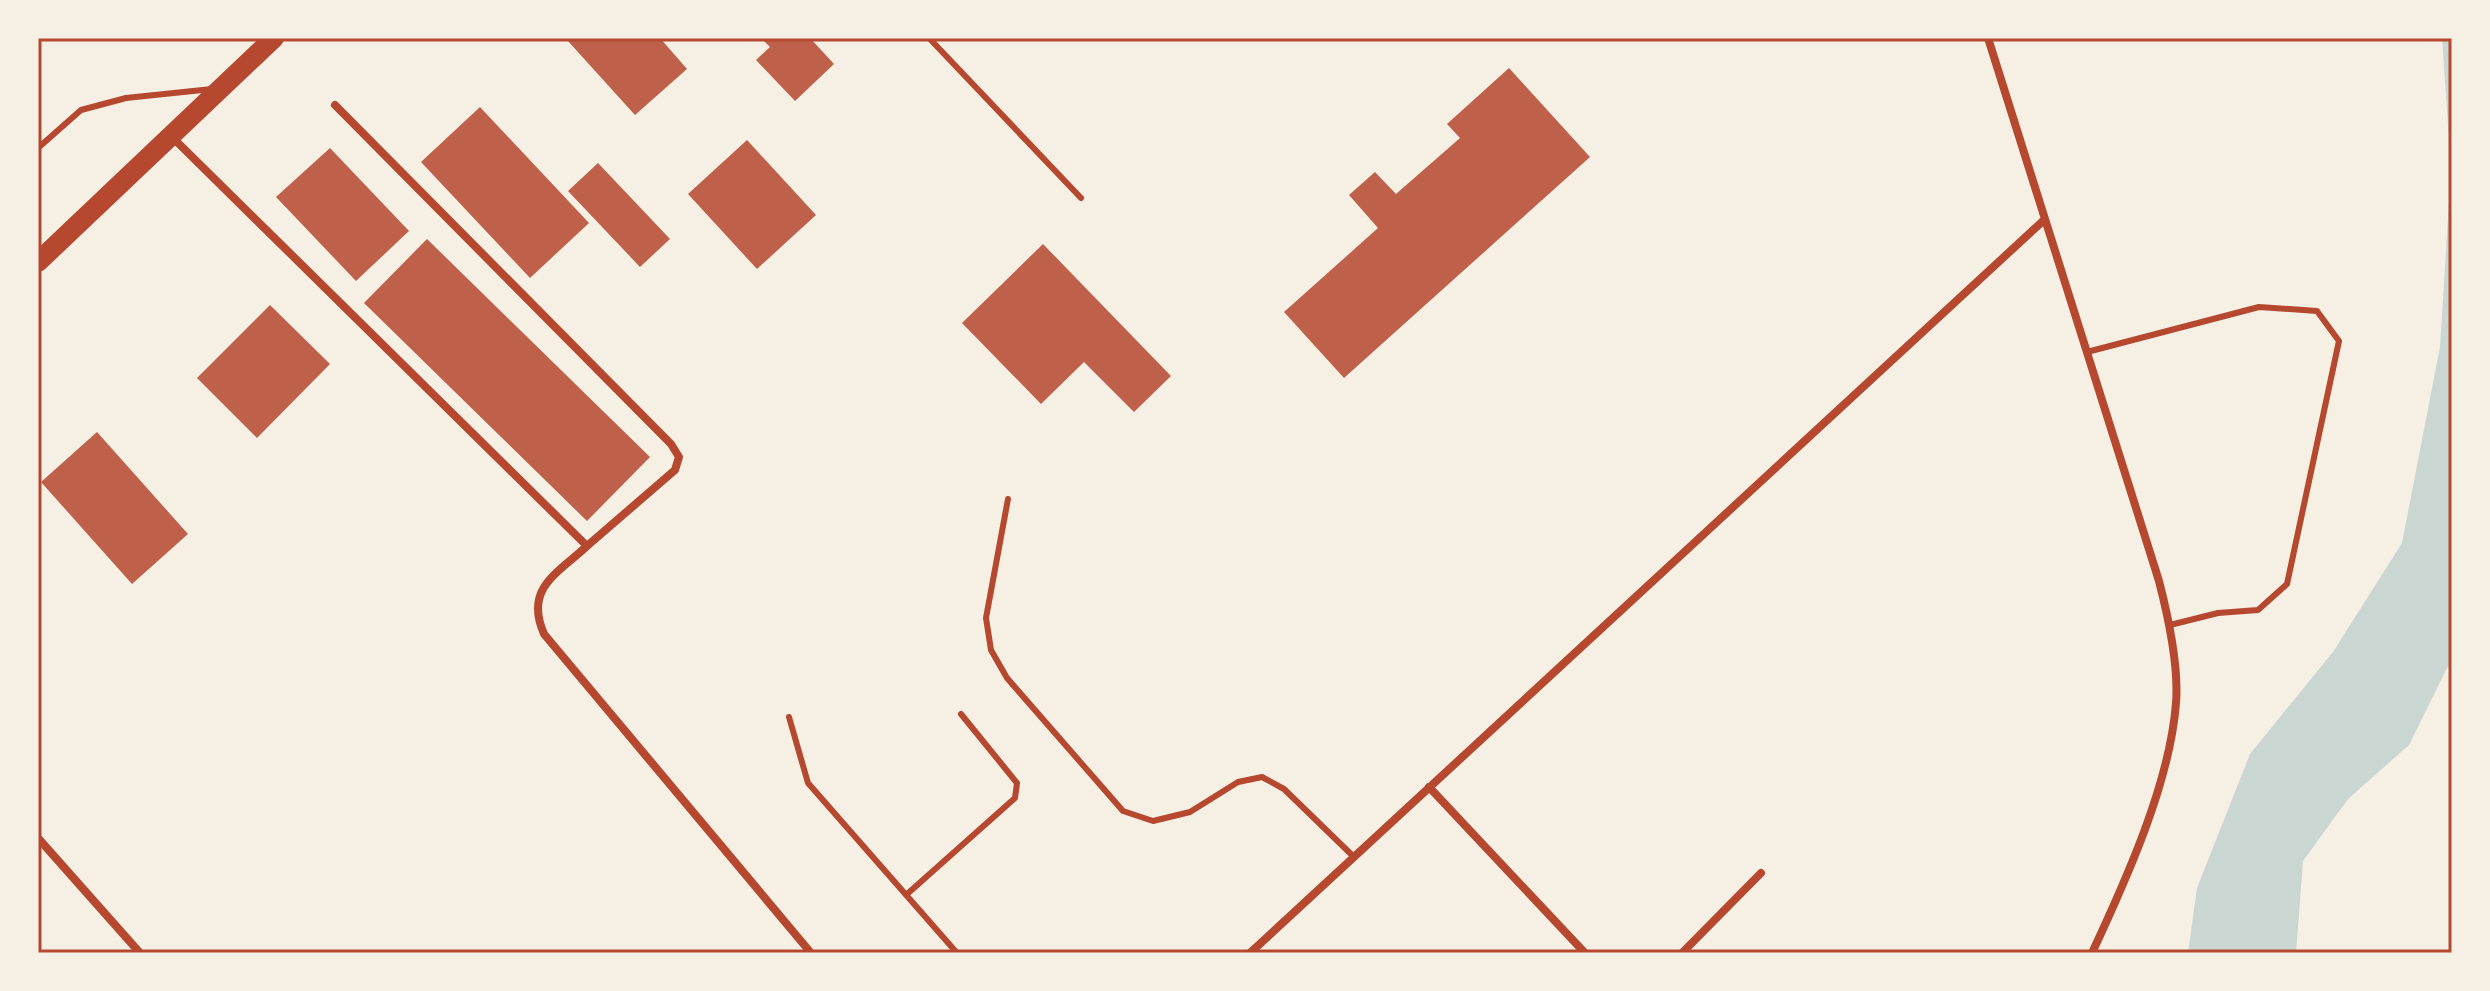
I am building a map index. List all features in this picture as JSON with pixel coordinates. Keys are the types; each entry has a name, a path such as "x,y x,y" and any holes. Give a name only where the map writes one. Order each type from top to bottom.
{"main road":[{"path":"38,262 274,38"}],"street":[{"path":"1988,38 2159,581 2170,625 2177,700 2167,758 2127,877 2092,953"},
{"path":"335,105 671,444 679,457 675,470 543,587 536,602 537,618 544,634 811,953"},
{"path":"170,135 587,546"},
{"path":"1250,953 2044,220"},
{"path":"1429,787 1585,953"},
{"path":"38,838 140,953"},
{"path":"1682,953 1761,873"}],"lane":[{"path":"929,38 1081,198"},
{"path":"38,148 81,110 126,98 220,88"},
{"path":"2087,352 2259,307 2317,311 2339,341 2287,584 2258,610 2218,613 2170,625"},
{"path":"1008,499 986,618 991,650 1007,678 1123,811 1153,821 1190,812 1238,782 1262,777 1284,789 1354,857"},
{"path":"906,895 1015,798 1017,783 961,714"},
{"path":"789,717 808,783 957,953"}],"shaded area":[{"path":"2442,38 2452,38 2452,658 2409,745 2348,799 2303,861 2296,953 2188,953 2197,888 2250,754 2333,652 2402,543 2440,347 2451,169"}],"building":[{"path":"568,38 660,38 687,69 635,115"},
{"path":"761,38 810,38 834,64 795,101 756,60 770,47"},
{"path":"1509,68 1590,157 1344,378 1284,312 1378,228 1349,195 1375,172 1396,194 1460,138 1447,124"},
{"path":"480,107 589,223 530,278 421,162"},
{"path":"747,140 816,215 757,269 688,194"},
{"path":"330,148 409,231 356,281 276,197"},
{"path":"598,163 670,239 640,267 568,191"},
{"path":"427,239 650,457 587,521 364,303"},
{"path":"1043,244 1171,376 1134,412 1084,362 1041,404 962,323"},
{"path":"270,305 330,364 257,438 197,378"},
{"path":"97,432 188,534 132,584 41,482"}]}
